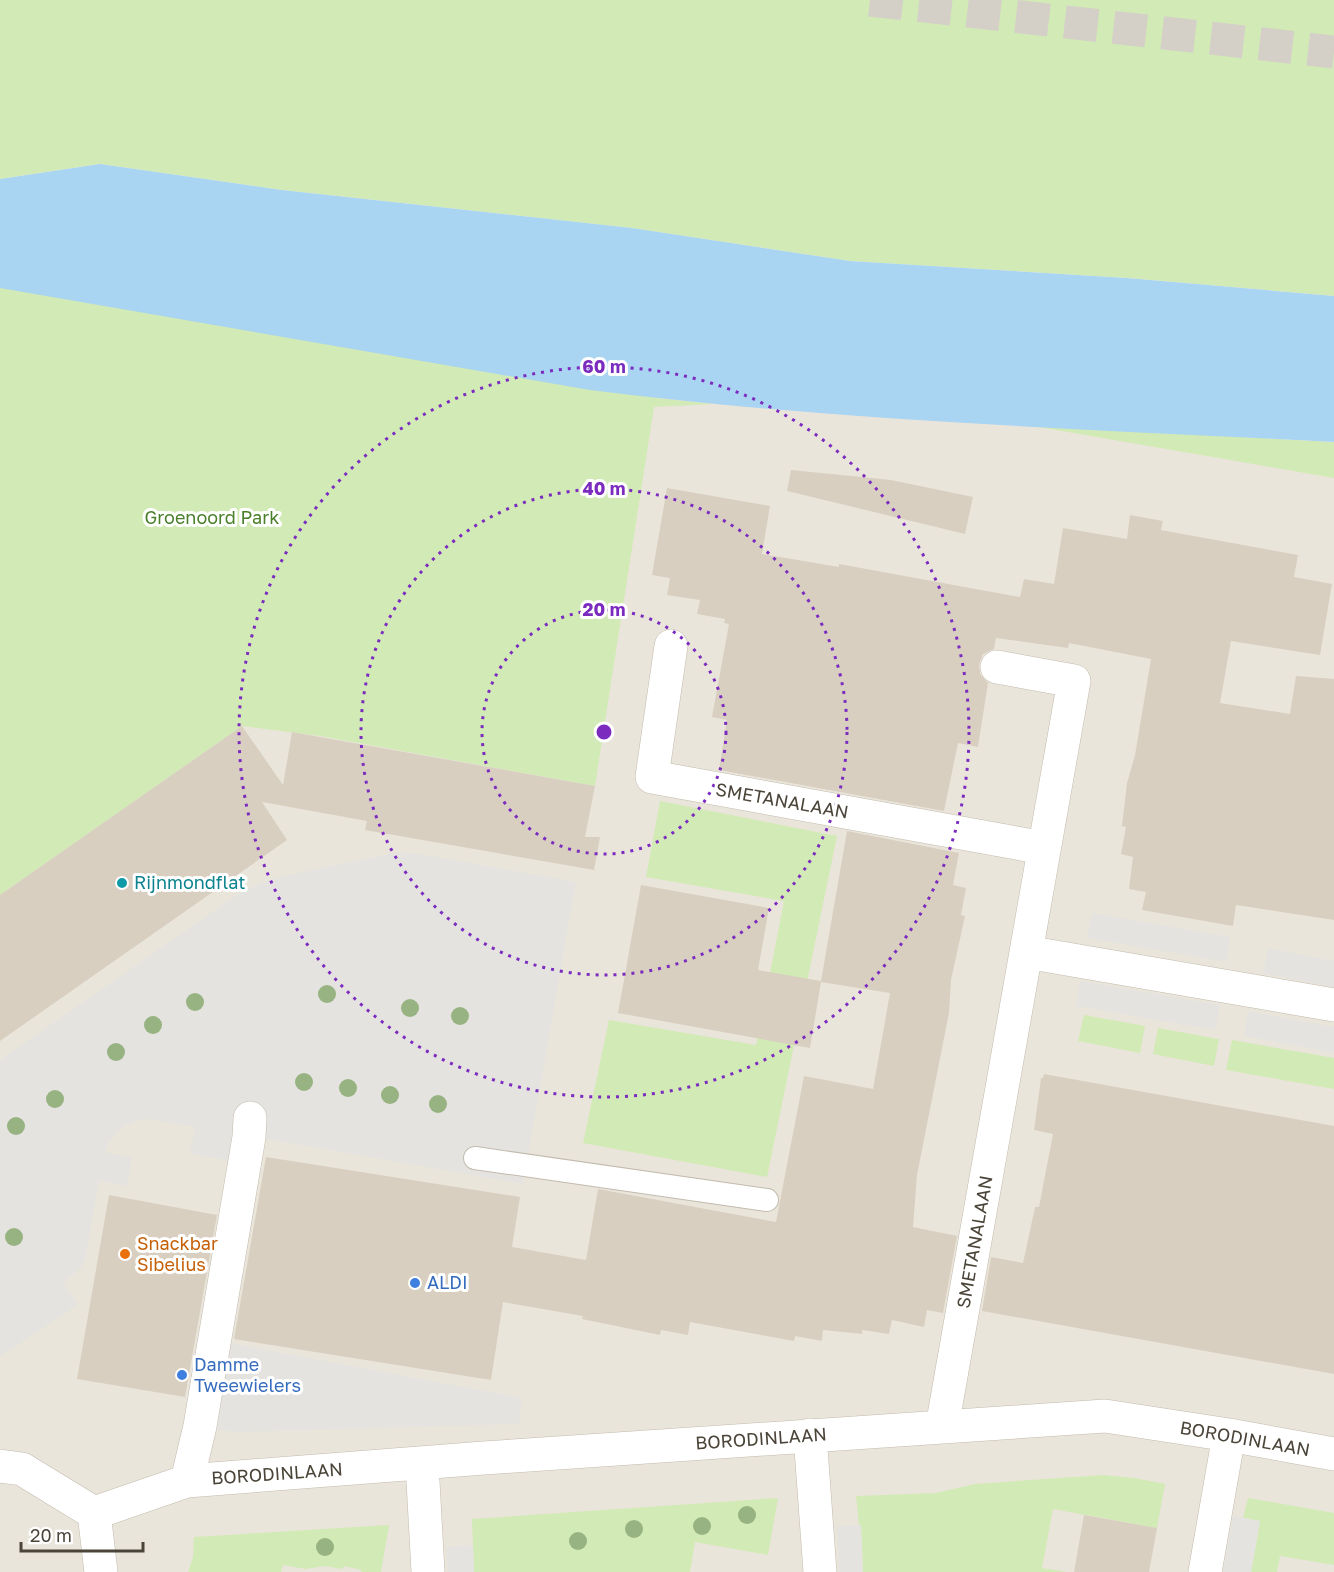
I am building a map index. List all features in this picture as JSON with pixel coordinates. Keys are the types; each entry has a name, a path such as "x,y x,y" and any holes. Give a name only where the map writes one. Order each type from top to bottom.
{"street":[{"name":"SMETANALAAN","path":"671,646 652,777 1044,848"},
{"name":"SMETANALAAN","path":"942,1427 1074,681 997,667"},
{"path":"1026,952 1334,1005"},
{"name":"BORODINLAAN","path":"187,1481 202,1414 249,1137 250,1118"},
{"name":"BORODINLAAN","path":"94,1513 187,1481 810,1435 1105,1416 1334,1454"},
{"path":"810,1435 820,1572"},
{"path":"1205,1572 1230,1435"},
{"path":"422,1463 428,1572"},
{"path":"0,1466 22,1469 94,1513 101,1572"}],"lane":[{"path":"475,1158 767,1200"}],"shaded area":[{"path":"0,288 416,366 1334,448 1334,1572 0,1572"},
{"path":"398,852 576,882 523,1184 238,1134 232,1161 190,1154 195,1127 148,1119 139,1120 121,1128 108,1144 105,1152 132,1158 127,1186 99,1181 85,1260 80,1269 63,1282 78,1305 0,1357 0,1060 238,894 261,883 284,876"},
{"path":"1092,913 1230,937 1227,962 1087,938"},
{"path":"1268,948 1334,961 1334,987 1263,973"},
{"path":"1080,981 1220,1005 1215,1030 1076,1006"},
{"path":"1248,1011 1334,1027 1334,1053 1244,1036"},
{"path":"228,1343 522,1398 519,1424 238,1432 209,1429"},
{"path":"1233,1516 1260,1521 1251,1572 1223,1572"},
{"path":"861,1525 863,1572 839,1572 837,1526"},
{"path":"473,1545 474,1572 448,1572 446,1547"}],"green space":[{"path":"0,0 1334,0 1334,296 1127,278 850,261 631,228 282,190 100,164 0,179"},
{"name":"Groenoord Park","path":"0,275 656,398 714,404 654,407 595,786 320,736 242,726 0,895"},
{"path":"1027,425 1334,442 1334,478"},
{"path":"660,801 837,836 767,1177 583,1143 609,1020 756,1045 784,901 646,877"},
{"path":"1084,1015 1145,1026 1140,1053 1078,1041"},
{"path":"1158,1028 1219,1039 1214,1066 1153,1054"},
{"path":"1232,1040 1334,1058 1334,1089 1226,1070"},
{"path":"1103,1475 1165,1484 1157,1528 1053,1509 1042,1568 1067,1572 863,1572 861,1525 859,1525 856,1496 936,1493 975,1484"},
{"path":"778,1498 768,1555 695,1542 690,1572 474,1572 472,1519"},
{"path":"1248,1498 1334,1513 1334,1565 1280,1556 1277,1572 1251,1572 1260,1521 1243,1518"},
{"path":"389,1525 381,1572 361,1572 362,1570 344,1566 342,1569 325,1566 306,1569 283,1565 281,1572 188,1572 193,1557 194,1537"}],"water":[{"path":"100,164 282,190 632,228 850,261 1127,278 1334,296 1334,442 868,417 682,401 590,390 0,288 0,179"}],"building":[{"path":"791,470 891,480 973,497 965,534 787,491"},
{"path":"667,488 770,506 762,554 839,567 839,564 1020,597 1024,579 1054,584 1063,528 1127,539 1130,515 1163,521 1161,530 1298,555 1294,577 1332,584 1320,655 1231,641 1220,703 1290,714 1296,676 1334,679 1334,920 1236,905 1233,926 1142,910 1146,892 1129,889 1133,857 1121,854 1126,827 1122,826 1127,783 1135,755 1151,659 1069,643 1068,648 996,638 994,649 983,654 979,664 980,674 988,683 978,747 958,743 944,811 719,770 727,720 712,717 729,624 724,623 725,619 697,614 700,600 667,595 670,578 652,575"},
{"name":"Rijnmondflat","path":"242,726 283,785 292,732 595,786 585,837 600,837 594,870 365,830 367,821 262,802 287,840 0,1041 0,895"},
{"path":"847,831 959,853 953,885 966,888 961,915 965,916 951,980 949,1013 917,1175 913,1227 957,1236 943,1313 927,1310 924,1327 892,1320 889,1334 862,1330 862,1334 823,1330 822,1341 795,1336 794,1341 690,1322 688,1335 661,1330 660,1335 582,1319 583,1316 503,1302 491,1380 234,1339 266,1157 520,1197 512,1247 586,1260 598,1189 776,1222 804,1076 873,1089 890,993 821,982 810,1048 618,1013 641,885 769,908 758,970 821,981"},
{"path":"1044,1074 1334,1126 1334,1374 982,1311 991,1257 1023,1263 1035,1207 1039,1207 1053,1134 1034,1130 1041,1078"},
{"path":"109,1195 217,1215 185,1397 77,1379"},
{"path":"1084,1515 1157,1528 1149,1572 1074,1572"}],"tunnel":[{"path":"870,0 1334,52"}],"place":[{"name":"Rijnmondflat","path":"122,883"},
{"name":"Snackbar Sibelius","path":"125,1254"},
{"name":"ALDI","path":"415,1283"},
{"name":"Damme Tweewielers","path":"182,1375"}]}
